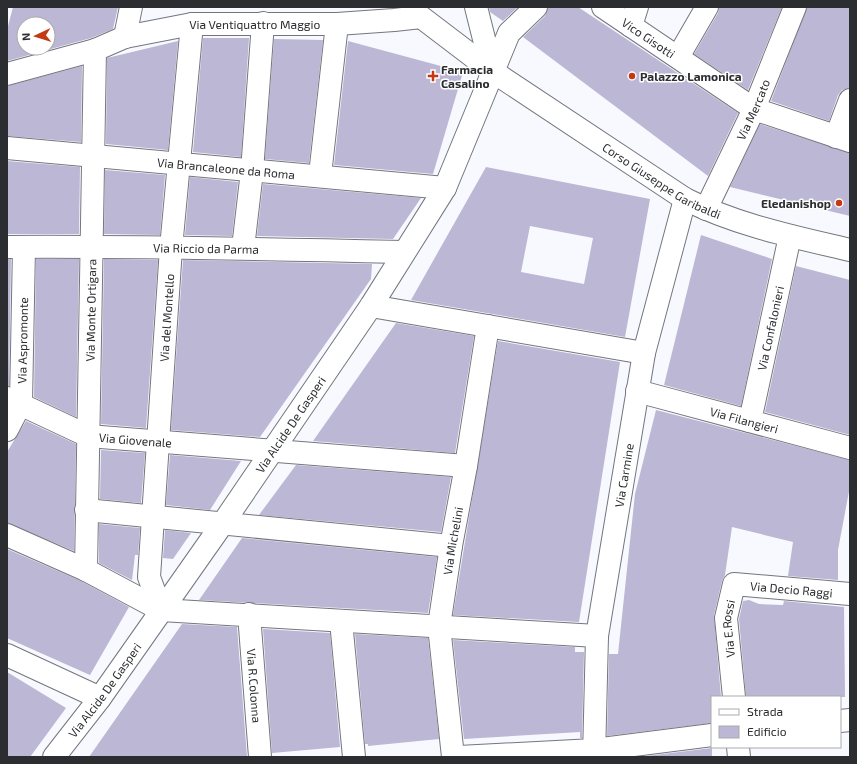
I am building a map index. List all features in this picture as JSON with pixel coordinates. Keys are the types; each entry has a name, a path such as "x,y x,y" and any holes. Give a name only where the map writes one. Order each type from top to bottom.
{"street":[{"path":"125,37 131,7"},
{"path":"476,7 492,71"},
{"name":"Via Alcide De Gasperi","path":"54,757 100,698 162,610 371,306 445,188 508,33 536,7"},
{"name":"Vico Gisotti","path":"603,7 634,17 678,57 754,109 843,139"},
{"path":"678,57 707,7"},
{"name":"Via Mercato","path":"706,210 754,109 795,7"},
{"name":"Via Ventiquattro Maggio","path":"7,74 95,50 125,37 192,24 337,24 394,20 419,12 492,71"},
{"path":"243,248 252,171 263,23"},
{"name":"Via del Montello","path":"162,610 149,577 171,248 180,165 192,24"},
{"path":"320,175 337,24"},
{"name":"Via Monte Ortigara","path":"86,570 95,50"},
{"name":"Corso Giuseppe Garibaldi","path":"492,71 685,199 706,210 790,236 850,250"},
{"path":"843,139 850,100"},
{"name":"Via Brancaleone da Roma","path":"7,148 180,165 320,175 445,188"},
{"name":"Via Carmine","path":"594,753 597,636 644,353 685,199"},
{"name":"Via Confalonieri","path":"750,421 790,236"},
{"name":"Via Riccio da Parma","path":"15,247 92,246 404,252"},
{"name":"Via Aspromonte","path":"7,430 14,401 15,247"},
{"path":"371,306 644,353"},
{"name":"Via Michelini","path":"453,757 439,626 450,546 466,466 488,326"},
{"name":"Via Filangieri","path":"638,391 850,448"},
{"name":"Via Giovenale","path":"14,401 88,436 466,466"},
{"path":"86,510 450,546"},
{"path":"7,535 86,570 162,610 597,636"},
{"name":"Via Decio Raggi","path":"734,584 850,594"},
{"name":"Via E.Rossi","path":"734,584 726,618 734,696"},
{"name":"Via R.Colonna","path":"249,614 260,757"},
{"path":"341,621 354,757"},
{"path":"7,655 100,698"},
{"path":"459,757 594,753 711,735"}],"building":[{"path":"13,7 118,7 113,29 91,38 56,48 56,16 16,16 16,56 25,56 7,61 7,30"},
{"path":"489,7 518,7 503,21 490,12"},
{"name":"Palazzo Lamonica","path":"548,7 578,7 738,113 708,176 523,37 545,16"},
{"path":"719,7 782,7 748,90 694,54 718,13"},
{"path":"807,7 850,7 850,88 842,90 838,95 829,121 771,101"},
{"path":"203,38 249,38 241,157 193,152"},
{"path":"274,39 323,40 309,163 265,159"},
{"path":"178,41 168,150 106,144 107,58"},
{"path":"348,41 463,72 433,174 334,165"},
{"path":"82,66 81,142 7,136 7,86"},
{"path":"760,124 850,153 850,216 730,187"},
{"path":"7,161 80,167 79,234 7,234"},
{"path":"486,167 650,199 625,337 411,300","holes":["530,226 593,238 584,284 521,272"]},
{"path":"105,170 165,175 160,235 104,234"},
{"path":"190,177 238,182 232,236 185,235"},
{"path":"263,184 421,198 393,239 257,236"},
{"path":"701,235 772,259 741,406 664,385"},
{"path":"7,259 11,259 9,386 7,386"},
{"path":"36,259 79,259 76,417 34,397"},
{"path":"104,259 158,260 146,428 101,424"},
{"path":"183,260 372,264 371,279 260,437 171,430"},
{"path":"796,266 850,280 850,435 765,412"},
{"path":"396,323 474,336 455,453 313,441"},
{"path":"498,341 620,362 579,622 453,615"},
{"path":"656,410 850,460 850,486 838,550 838,580 788,576 793,542 732,527 725,575 722,581 714,615 721,696 711,696 711,723 607,736 609,654 618,654 635,494"},
{"path":"26,421 76,444 74,551 7,523 7,452"},
{"path":"101,450 145,453 141,503 100,499"},
{"path":"170,455 241,461 210,510 166,505"},
{"path":"296,465 451,477 441,532 259,515"},
{"path":"99,524 140,528 138,555 135,555 132,580 99,563"},
{"path":"165,530 191,533 173,559 163,558"},
{"path":"242,538 437,557 428,613 199,600"},
{"path":"7,549 81,581 129,607 90,675 7,638"},
{"path":"749,600 759,604 783,605 784,601 844,607 845,697 746,696 739,619 743,601"},
{"path":"182,624 237,627 247,757 89,757"},
{"path":"263,629 330,633 340,747 272,753"},
{"path":"355,634 428,638 439,739 368,746 368,744 365,744"},
{"path":"453,640 575,647 575,652 584,652 582,738 580,738 580,732 464,739"},
{"path":"7,672 66,708 30,757 7,757"},
{"path":"712,748 712,757 638,757"}],"place":[{"name":"Farmacia Casalino","path":"433,76"},
{"name":"Palazzo Lamonica","path":"632,76"},
{"name":"Eledanishop","path":"839,203"}]}
